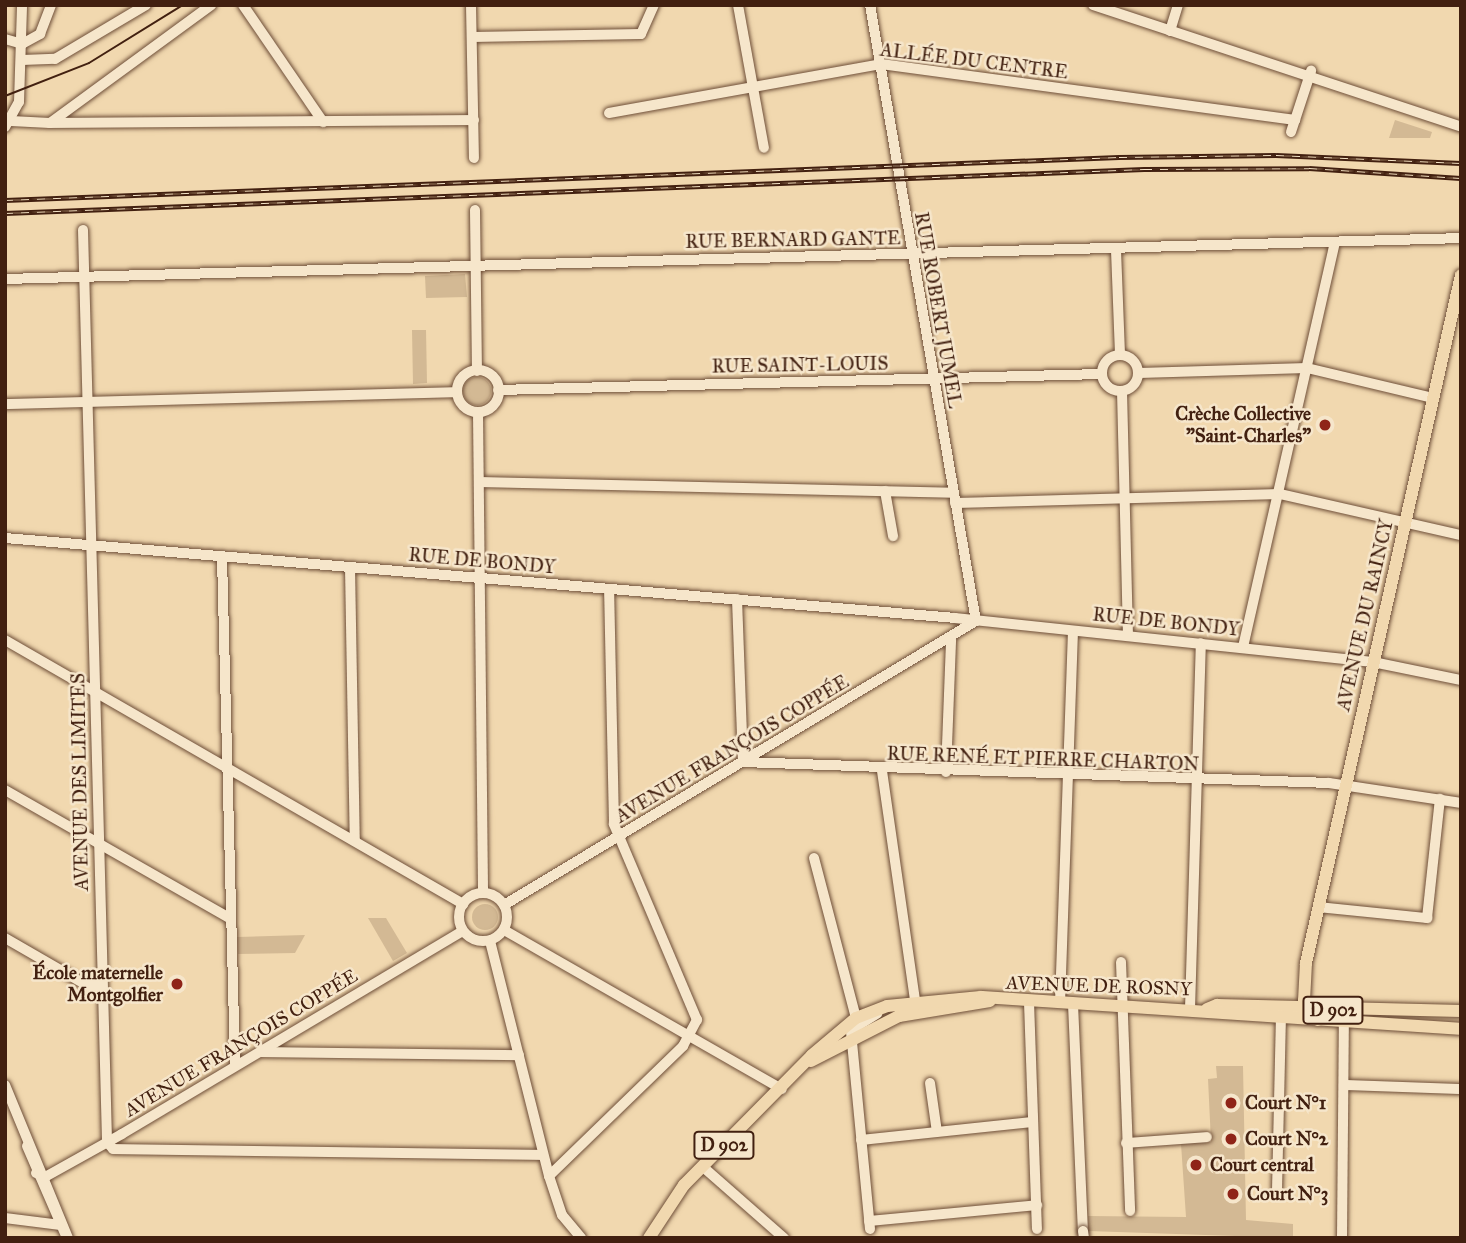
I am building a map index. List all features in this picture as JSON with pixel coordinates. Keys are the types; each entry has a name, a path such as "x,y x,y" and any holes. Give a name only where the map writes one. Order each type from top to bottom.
{"main road":[{"name":"AVENUE DU RAINCY","path":"1309,1010 1303,993 1306,963 1343,785 1461,275"},
{"name":"AVENUE DU RAINCY","path":"1279,1012 1293,997 1306,963"},
{"name":"AVENUE DE ROSNY","path":"876,1024 885,1014 914,1006 915,999"},
{"name":"AVENUE DE ROSNY","path":"649,1238 702,1166 856,1018 887,1006 915,999 1279,1012 1461,1011"},
{"name":"AVENUE DE ROSNY","path":"811,1061 876,1024 990,1001"},
{"path":"1309,1010 1318,1020"},
{"name":"AVENUE DE ROSNY","path":"1279,1012 1318,1020 1461,1026"}],"street":[{"path":"22,5 19,102 8,124 474,120"},
{"path":"5,39 22,44 40,34 51,5"},
{"path":"22,60 55,60 146,5"},
{"path":"50,123 211,5"},
{"path":"243,5 323,122"},
{"path":"471,5 474,158"},
{"path":"472,37 641,34 654,5"},
{"path":"738,5 764,148"},
{"name":"RUE ROBERT JUMEL","path":"870,5 910,254 976,621"},
{"path":"1093,5 1461,121"},
{"path":"1113,5 1171,28"},
{"path":"1171,28 1178,5"},
{"name":"ALLÉE DU CENTRE","path":"609,113 881,64 1295,120"},
{"path":"1291,132 1311,74"},
{"path":"1311,74 1461,127"},
{"path":"475,210 477,371"},
{"path":"83,230 84,276"},
{"name":"RUE BERNARD GANTE","path":"8,278 1116,250 1461,238"},
{"path":"1243,647 1280,494 1335,243"},
{"path":"1116,250 1120,354"},
{"name":"AVENUE DES LIMITES","path":"84,276 107,1142"},
{"path":"1120,354 1135,362 1139,373 1132,387 1122,391 1111,388 1102,374 1105,363 1120,354"},
{"path":"1139,373 1307,368 1433,398"},
{"path":"477,371 489,374 498,390 495,403 478,412 461,404 457,392 460,380 477,371"},
{"name":"RUE SAINT-LOUIS","path":"498,390 1102,374"},
{"path":"1122,391 1128,635"},
{"path":"5,404 457,392"},
{"path":"478,412 483,893"},
{"path":"479,482 885,491 954,498 1280,494 1461,535"},
{"path":"885,491 893,536"},
{"name":"RUE DE BONDY","path":"5,538 955,618 1373,662 1461,680"},
{"path":"222,557 229,918 235,1064"},
{"path":"350,567 355,841"},
{"path":"549,1176 691,1037 697,1020 618,836 609,589"},
{"path":"737,599 743,762"},
{"path":"946,772 955,618"},
{"name":"AVENUE FRANÇOIS COPPÉE","path":"504,905 952,638 976,621"},
{"path":"1073,631 1068,777 1067,1004 1083,1234"},
{"path":"5,640 463,904"},
{"path":"1190,1009 1201,643"},
{"name":"RUE RENÉ ET PIERRE CHARTON","path":"743,762 882,771 1343,785 1461,803"},
{"path":"882,771 915,999"},
{"path":"5,790 229,918"},
{"path":"1318,907 1427,918 1440,799"},
{"path":"814,858 856,1018"},
{"path":"463,904 483,893"},
{"path":"483,893 504,905 504,930"},
{"path":"463,904 462,930 478,941 490,941 504,930"},
{"name":"AVENUE FRANÇOIS COPPÉE","path":"41,1175 122,1134 462,930"},
{"path":"504,930 782,1089"},
{"path":"5,938 88,986 102,986"},
{"path":"490,941 549,1176 562,1215 581,1238"},
{"path":"1121,962 1119,1005 1130,1211"},
{"path":"1029,1002 1037,1229"},
{"path":"887,1006 851,1030 870,1225 1037,1205"},
{"path":"1336,1011 1348,1022 1338,1174 1342,1238"},
{"path":"1277,1191 1279,1012"},
{"path":"292,1033 289,1045 299,1053"},
{"path":"258,1052 519,1055"},
{"path":"930,1083 937,1132"},
{"path":"5,1085 10,1111 55,1202 68,1236"},
{"path":"1344,1085 1461,1089"},
{"path":"861,1140 1032,1122"},
{"path":"122,1134 131,1148"},
{"path":"1126,1143 1208,1138"},
{"path":"107,1142 113,1149 543,1155"},
{"path":"702,1166 784,1238"},
{"path":"41,1175 56,1223 68,1236"},
{"path":"55,1202 56,1223"},
{"path":"5,1217 56,1223"}],"shaded area":[{"path":"1395,120 1432,132 1430,138 1389,138"},
{"path":"465,274 467,297 426,298 425,276"},
{"path":"412,330 426,330 427,383 413,384"},
{"path":"477,377 487,381 491,391 487,401 477,405 467,401 463,391 467,381"},
{"path":"485,904 494,908 498,917 494,926 485,930 476,926 472,917 476,908"},
{"path":"368,918 386,918 407,953 393,961"},
{"path":"305,935 295,953 238,954 237,937"},
{"path":"1216,1066 1243,1066 1246,1220 1293,1224 1293,1238 1088,1231 1088,1216 1186,1217 1181,1144 1211,1142 1208,1079 1217,1078"}],"tram line":[{"path":"5,96 89,63 183,5"}],"railway":[{"path":"5,200 1119,157 1276,155 1461,163"},
{"path":"5,213 1144,169 1309,168 1461,178"},
{"path":"1047,1238 1173,1238"}],"place":[{"name":"Crèche Collective \"Saint-Charles\"","path":"1325,425"},
{"name":"École maternelle Montgolfier","path":"177,984"},
{"name":"Court N°1","path":"1231,1103"},
{"name":"Court N°2","path":"1231,1139"},
{"name":"Court central","path":"1196,1165"},
{"name":"Court N°3","path":"1233,1194"}]}
